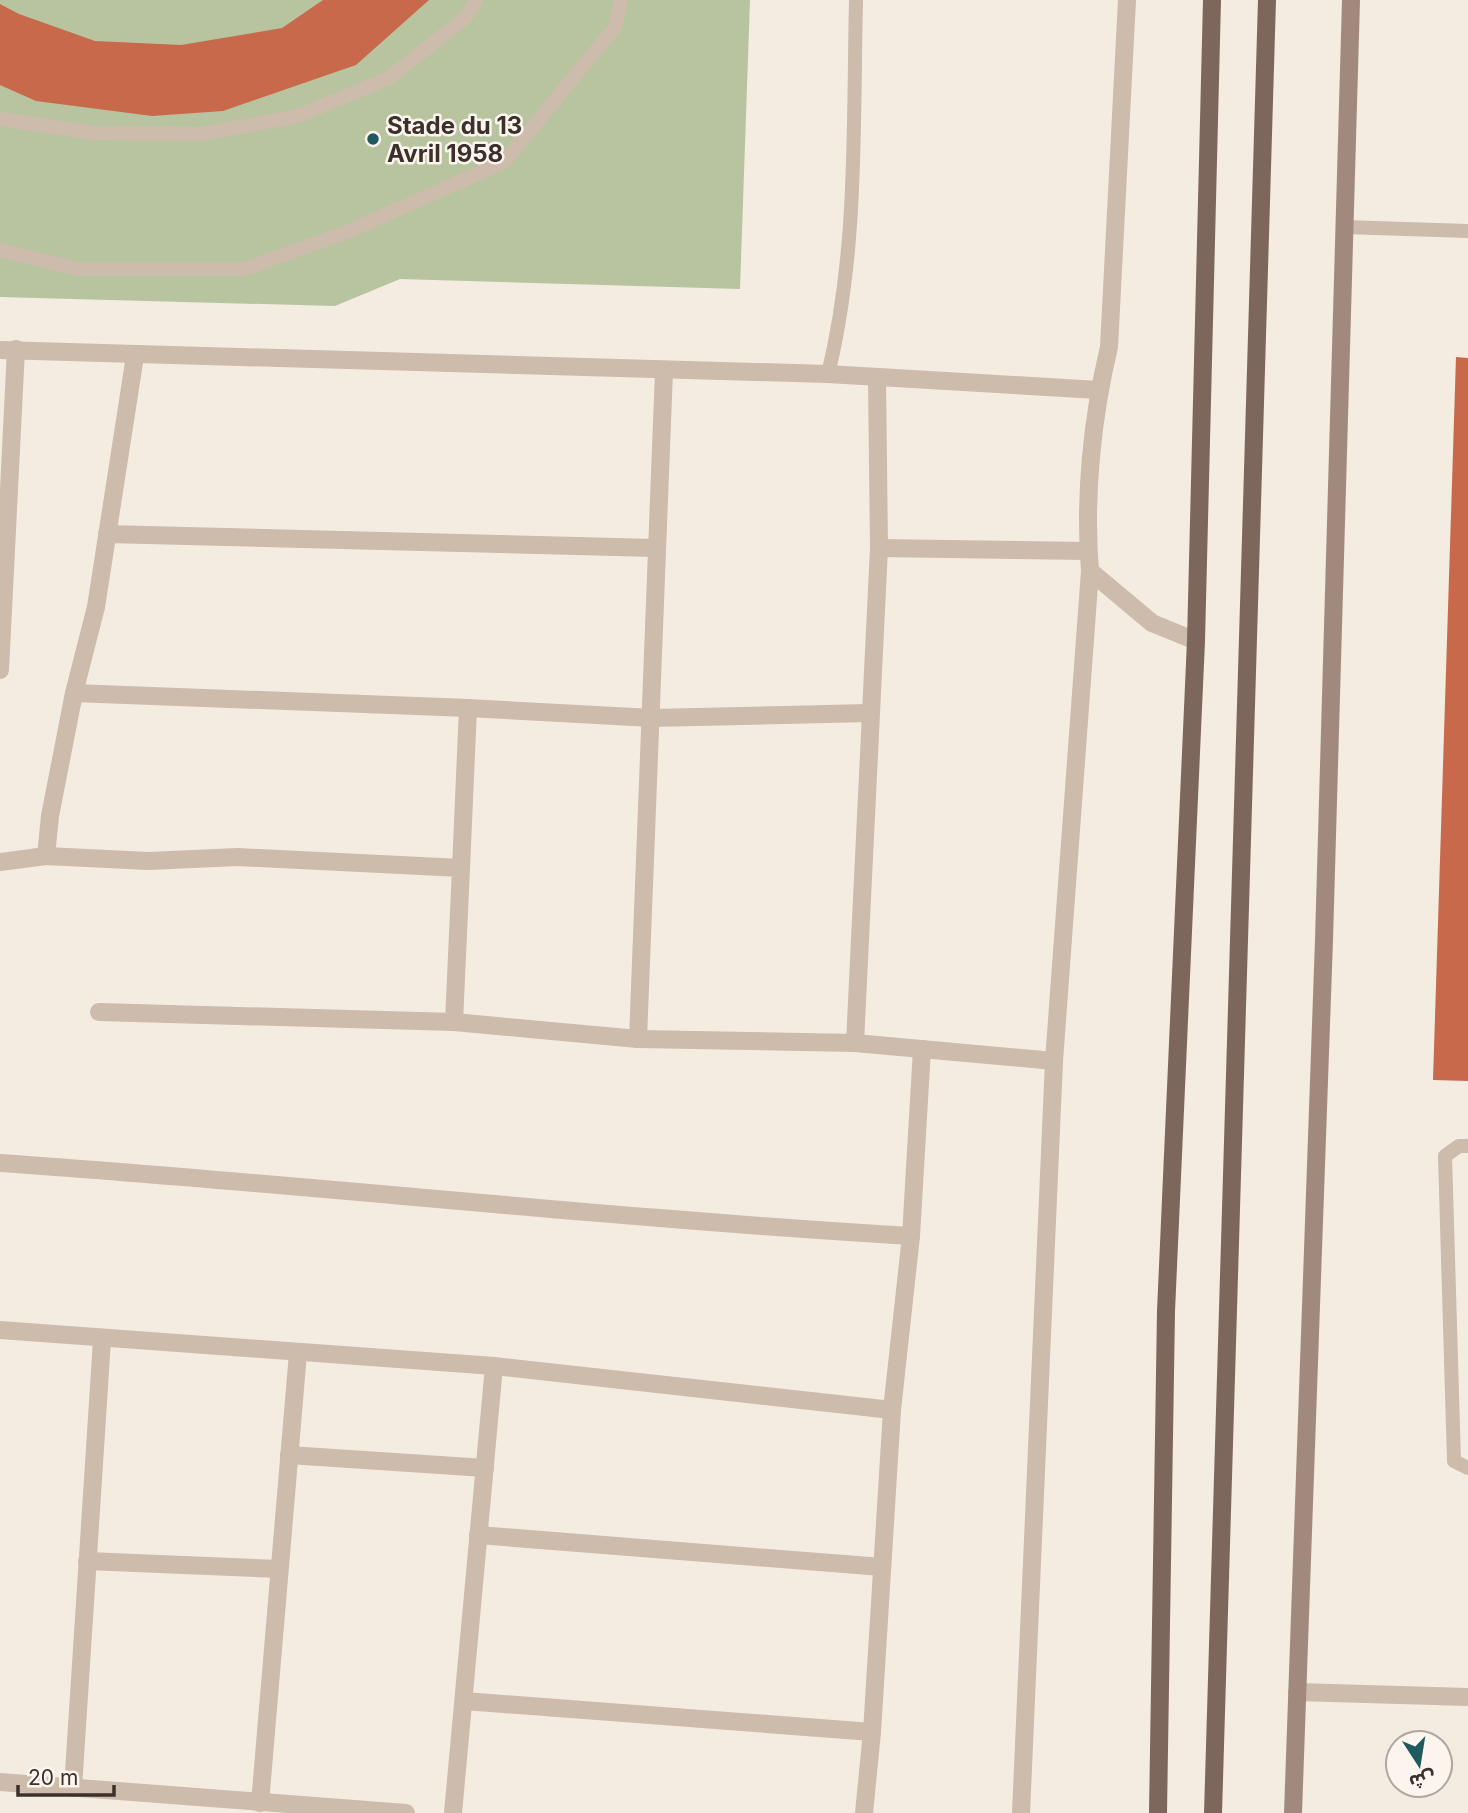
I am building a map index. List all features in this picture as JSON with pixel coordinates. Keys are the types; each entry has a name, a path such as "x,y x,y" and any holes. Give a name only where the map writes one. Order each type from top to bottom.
{"main road":[{"path":"1158,1813 1166,1311 1196,641 1212,0"},
{"path":"1213,1813 1267,0"},
{"path":"1293,1813 1324,940 1350,0"}],"street":[{"path":"1021,1813 1054,1061 1090,571 1088,551 1098,390 1109,347 1127,0"},
{"path":"0,670 8,349 135,356 828,374 1098,390"},
{"path":"46,856 50,816 74,693 96,607 135,356"},
{"path":"638,1039 652,718 655,548 664,371"},
{"path":"855,1043 879,548 877,379"},
{"path":"107,534 655,548"},
{"path":"879,548 1088,551"},
{"path":"1090,571 1152,623 1196,641"},
{"path":"74,693 652,718 869,713"},
{"path":"454,1022 468,708"},
{"path":"0,862 46,856 148,861 238,857 461,868"},
{"path":"99,1012 454,1022 638,1039 855,1043 1054,1061"},
{"path":"864,1813 872,1732 892,1410 911,1236 922,1049"},
{"path":"0,1163 219,1178 754,1226 911,1236"},
{"path":"0,1330 102,1340 494,1366 892,1410"},
{"path":"73,1788 102,1340"},
{"path":"260,1803 298,1353"},
{"path":"453,1813 494,1366"},
{"path":"289,1455 485,1468"},
{"path":"478,1535 882,1567"},
{"path":"88,1561 279,1569"},
{"path":"1297,1692 1468,1697"},
{"path":"464,1701 872,1732"},
{"path":"0,1782 406,1813"}],"lane":[{"path":"0,118 94,133 203,134 298,116 389,78 466,17 476,0"},
{"path":"0,250 78,269 245,269 349,231 504,162 615,27 621,0"},
{"path":"828,374 840,327 848,251 856,0"},
{"path":"1344,227 1468,231"},
{"path":"1468,1146 1460,1146 1445,1156 1454,1461 1468,1468"}],"green space":[{"name":"Stade du 13 Avril 1958","path":"0,0 750,0 740,289 400,279 335,306 0,297"}],"building":[{"path":"323,0 429,0 356,65 223,111 152,116 36,101 0,85 0,4 19,14 95,41 181,45 282,28"},
{"path":"1456,357 1468,358 1468,1081 1433,1080"}],"place":[{"name":"Stade du 13 Avril 1958","path":"373,139"}]}
